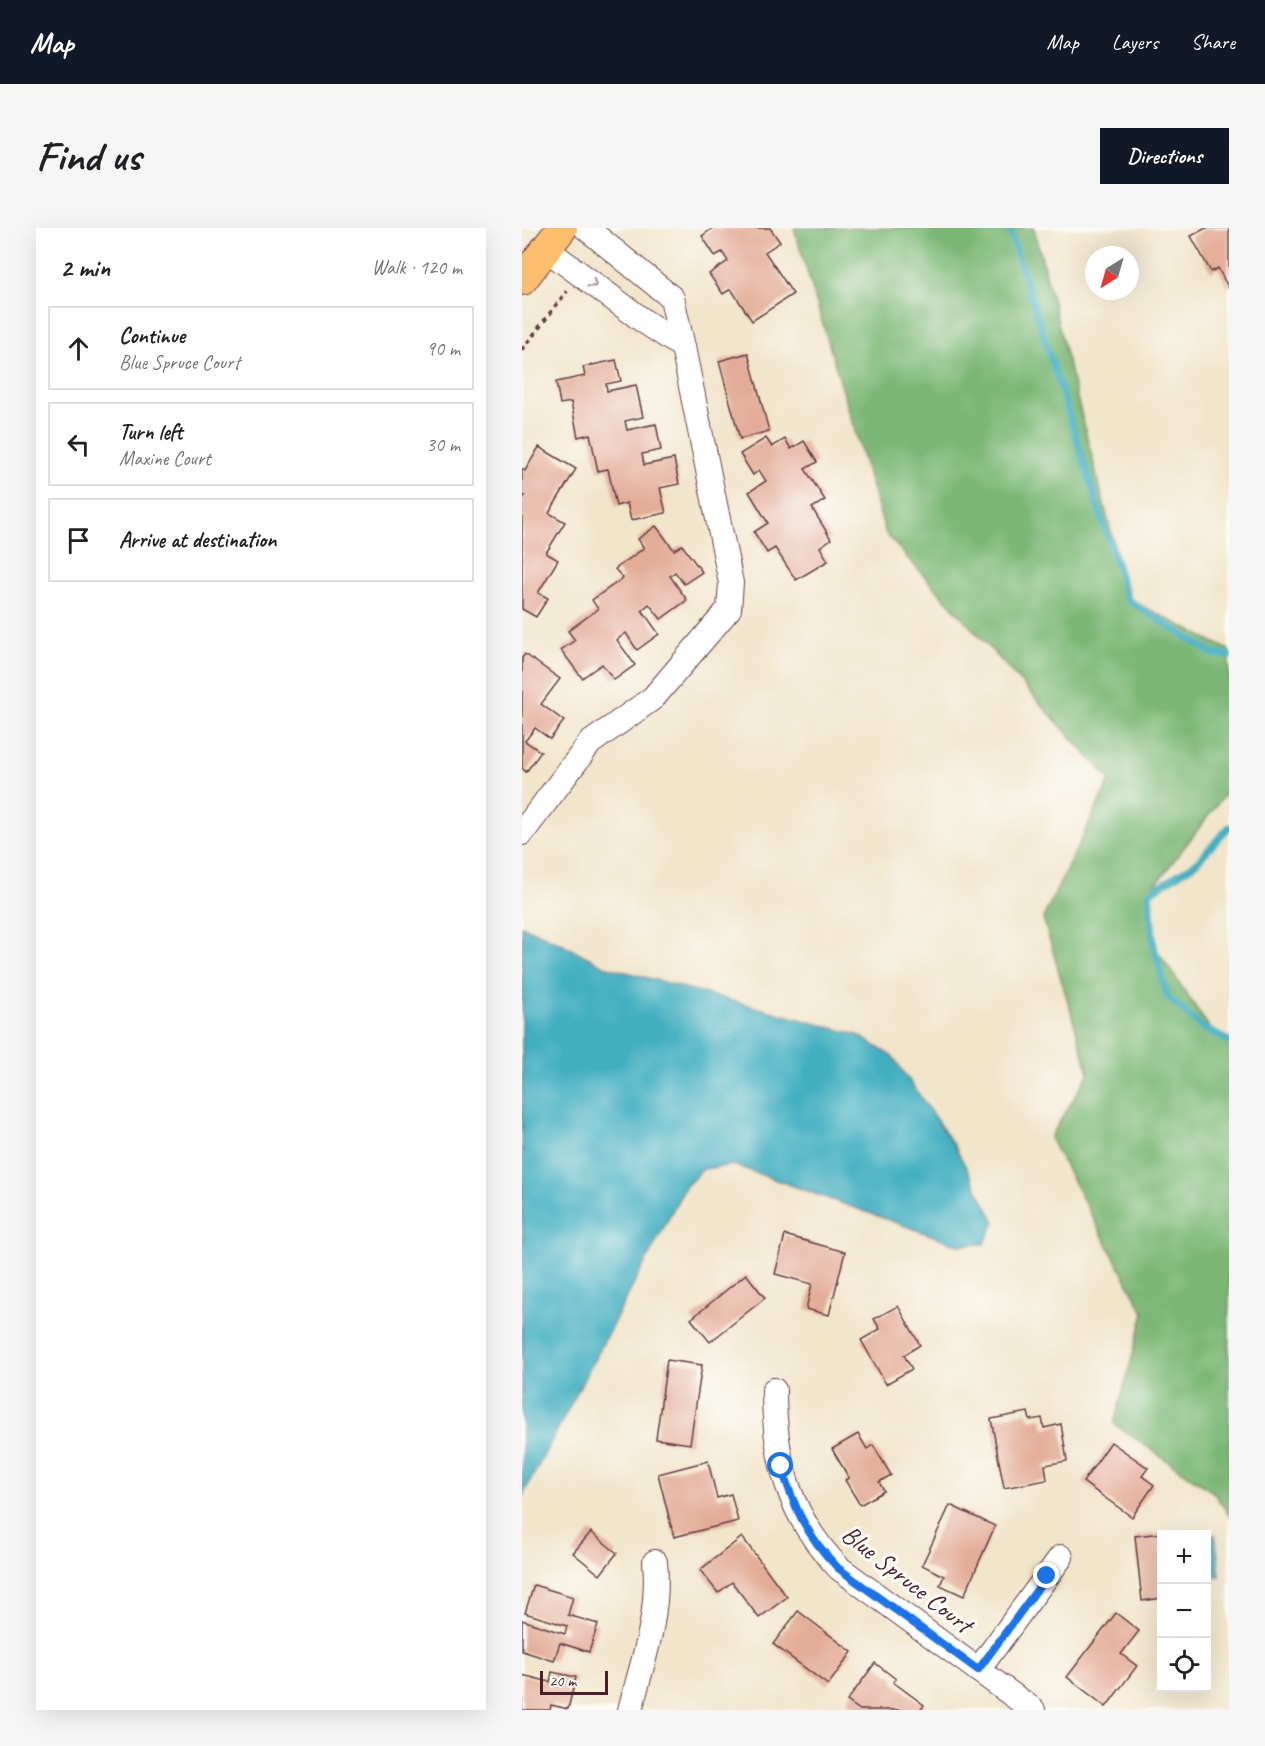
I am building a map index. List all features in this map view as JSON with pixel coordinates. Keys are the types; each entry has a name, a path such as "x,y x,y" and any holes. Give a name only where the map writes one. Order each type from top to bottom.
{"main road":[{"path":"522,280 554,238"}],"street":[{"path":"522,833 590,743 653,698 729,609 731,583 672,298 586,228"},
{"path":"554,238 645,322 683,347"},
{"name":"Blue Spruce Court","path":"774,1389 774,1424 781,1466 794,1506 813,1539 838,1568 1033,1710"},
{"path":"978,1670 1061,1557"},
{"path":"630,1710 654,1617 657,1598 655,1562"}],"path":[{"path":"522,350 569,289"}],"green space":[{"path":"794,228 1034,228 1128,599 1229,650 1229,789 1149,893 1154,946 1213,1033 1229,1039 1229,1515 1214,1493 1114,1424 1144,1313 1050,1138 1089,1073 1043,918 1110,780 886,534"}],"water":[{"path":"522,926 561,943 604,966 858,1035 893,1057 955,1147 995,1222 984,1244 959,1245 734,1165 703,1169 685,1187 522,1497"},
{"path":"1215,1535 1220,1576 1211,1577 1211,1536"}],"building":[{"path":"713,228 770,228 780,242 765,252 793,294 752,321 731,289 723,294 709,274 728,261 722,252 715,256 702,236"},
{"path":"1206,228 1229,228 1229,289 1218,268 1211,272 1191,236"},
{"path":"748,353 769,431 740,439 719,361"},
{"path":"616,360 621,381 606,384 607,391 636,385 643,417 625,421 627,430 656,424 661,450 642,454 644,465 674,459 679,484 660,488 666,513 631,520 627,503 616,506 608,469 598,471 590,434 578,437 571,402 560,404 556,382 585,376 583,367"},
{"path":"766,438 772,447 785,439 791,449 804,441 817,462 805,469 825,500 812,508 831,539 820,547 828,561 796,580 775,548 767,553 754,532 768,523 749,492 766,481 759,470 753,475 740,454"},
{"path":"539,447 576,469 549,513 565,522 546,553 558,560 538,593 548,598 536,617 522,609 522,500 525,496 522,494 522,469 525,471"},
{"path":"656,526 674,550 682,545 702,572 684,584 675,572 670,576 687,600 661,619 649,604 642,610 659,634 637,650 626,633 617,640 635,665 614,680 602,664 582,678 561,650 575,640 568,631 598,609 592,600 623,578 615,569 644,548 638,539"},
{"path":"525,654 560,679 541,704 564,721 550,739 535,728 525,741 541,752 526,772 522,768 522,658"},
{"path":"785,1235 845,1252 829,1315 806,1309 812,1284 775,1274"},
{"path":"746,1274 765,1298 710,1342 691,1319"},
{"path":"898,1306 920,1345 904,1355 912,1369 886,1384 861,1340 880,1329 874,1319"},
{"path":"667,1360 702,1365 690,1444 656,1439"},
{"path":"1028,1412 1030,1420 1042,1418 1044,1428 1061,1424 1067,1461 1045,1465 1047,1480 1004,1488 991,1419"},
{"path":"858,1434 867,1449 873,1445 891,1475 879,1482 884,1491 860,1505 845,1480 849,1478 832,1449"},
{"path":"1111,1442 1148,1468 1142,1476 1154,1485 1132,1517 1083,1482"},
{"path":"708,1461 717,1498 731,1494 738,1521 674,1537 658,1474"},
{"path":"950,1505 995,1526 964,1596 940,1585 944,1576 922,1565"},
{"path":"591,1532 617,1553 600,1575 573,1553"},
{"path":"1157,1534 1157,1599 1142,1601 1135,1536"},
{"path":"742,1537 787,1597 759,1618 732,1582 718,1593 700,1570"},
{"path":"534,1585 573,1597 568,1615 598,1624 589,1652 560,1643 554,1661 522,1651 522,1620 565,1634 567,1626 525,1613"},
{"path":"798,1611 852,1652 828,1685 773,1644"},
{"path":"1116,1613 1139,1631 1121,1654 1137,1666 1106,1707 1067,1677"},
{"path":"875,1663 896,1679 893,1682 924,1705 921,1710 860,1710 847,1701"},
{"path":"552,1672 576,1677 568,1709 551,1705 550,1710 522,1710 522,1675 550,1682"}],"waterway":[{"path":"1009,228 1128,600 1213,654 1229,656"},
{"path":"1229,827 1196,863 1149,893 1154,946 1167,996 1201,1027 1229,1041"}],"route":[{"path":"781,1466 794,1506 813,1539 838,1568 978,1670 1047,1576"}]}
